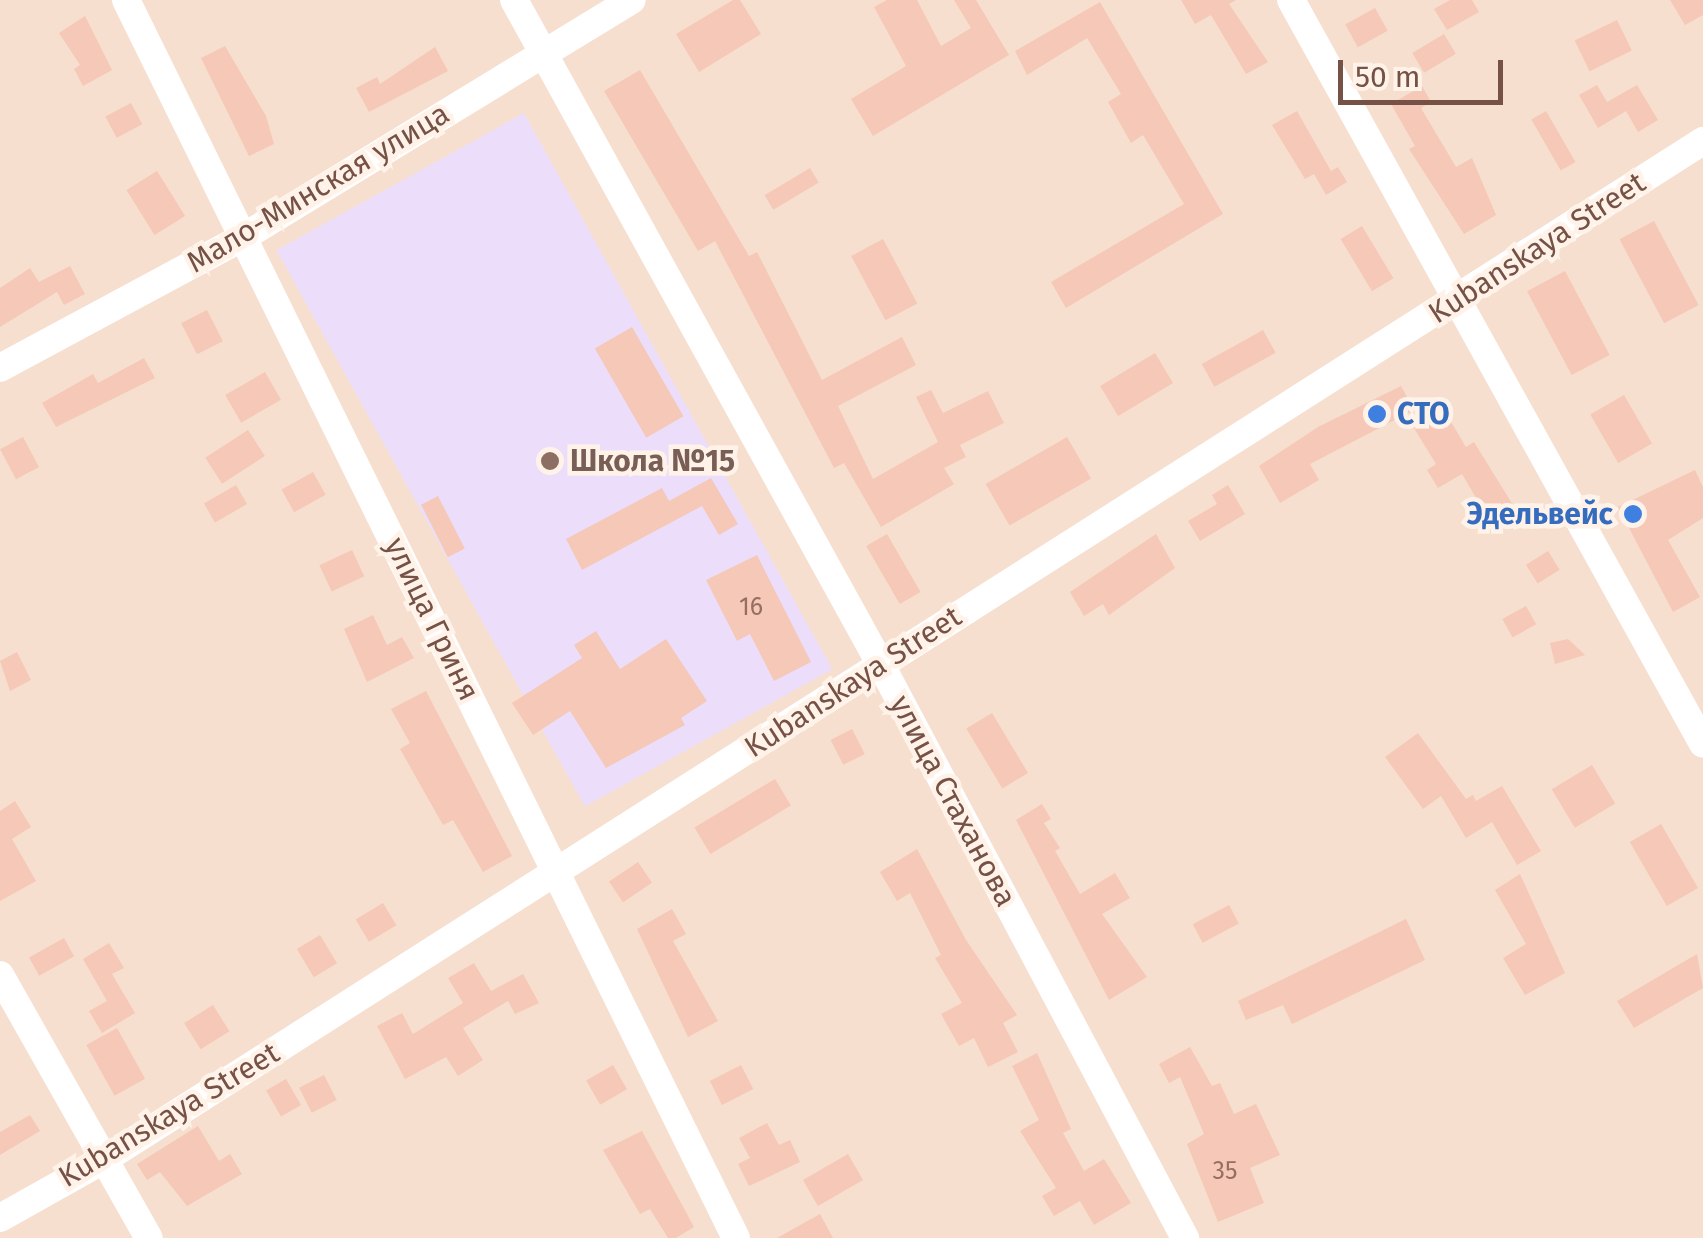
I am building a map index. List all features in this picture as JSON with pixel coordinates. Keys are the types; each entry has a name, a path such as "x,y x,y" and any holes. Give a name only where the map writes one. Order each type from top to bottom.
{"street":[{"name":"улица Гриня","path":"126,0 736,1238"},
{"name":"улица Стаханова","path":"514,0 881,665 1184,1238"},
{"name":"Мало-Минская улица","path":"0,368 245,236 632,0"},
{"path":"1291,0 1461,298 1703,744"},
{"name":"Kubanskaya Street","path":"0,1218 105,1160 1703,141"},
{"path":"0,975 149,1238"}],"shaded area":[{"path":"0,0 1703,0 1703,1238 0,1238"},
{"name":"Школа №15","path":"524,113 832,669 585,806 276,250"}],"building":[{"path":"733,0 740,0 761,34 699,72 676,34"},
{"path":"887,0 917,0 941,46 971,28 954,0 976,0 1009,55 873,136 851,99 906,66 874,7"},
{"path":"1181,0 1236,0 1229,4 1268,62 1246,74 1211,15 1195,24"},
{"path":"1450,0 1472,0 1479,12 1447,30 1434,9"},
{"path":"1670,0 1703,0 1703,15 1685,25"},
{"path":"1100,2 1223,214 1066,308 1051,282 1184,204 1143,135 1131,143 1108,102 1121,94 1087,38 1027,75 1015,51"},
{"path":"1375,8 1388,31 1358,47 1345,24"},
{"path":"85,16 112,70 83,86 74,69 80,65 59,33"},
{"path":"1617,20 1632,51 1590,71 1575,41"},
{"path":"1444,34 1456,54 1424,73 1412,53"},
{"path":"225,46 266,116 274,144 249,156 201,58"},
{"path":"435,47 448,71 369,112 356,88 377,77 380,84"},
{"path":"640,70 749,256 757,252 822,380 902,337 916,365 838,406 873,479 938,442 916,397 931,390 943,413 988,391 1004,423 960,445 966,457 944,468 954,484 881,527 844,463 834,468 715,241 698,251 604,91"},
{"path":"1597,85 1607,102 1637,85 1658,120 1638,132 1626,111 1598,128 1579,95"},
{"path":"1422,86 1431,102 1421,108 1456,167 1472,158 1496,215 1464,234 1409,149 1415,146 1391,104"},
{"path":"131,103 142,124 117,138 105,117"},
{"path":"1297,111 1331,171 1338,167 1347,182 1326,195 1314,174 1305,179 1272,125"},
{"path":"1546,111 1576,162 1561,171 1531,120"},
{"path":"810,168 819,183 773,210 765,195"},
{"path":"157,171 185,216 155,235 126,190"},
{"path":"1654,221 1699,305 1664,323 1620,239"},
{"path":"1362,226 1393,278 1372,291 1341,239"},
{"path":"883,239 917,303 885,320 851,256"},
{"path":"70,266 85,294 64,305 57,292 0,327 0,288 30,268 39,282"},
{"path":"1565,271 1610,355 1572,375 1527,291"},
{"path":"207,310 223,341 197,354 181,323"},
{"path":"632,327 684,416 646,438 595,348"},
{"path":"1263,330 1276,353 1214,387 1202,364"},
{"path":"1155,353 1173,383 1118,416 1100,386"},
{"path":"144,358 155,378 56,427 42,403 93,374 98,383"},
{"path":"265,372 281,400 241,423 225,395"},
{"path":"1401,386 1414,410 1310,464 1319,480 1280,503 1259,466 1318,427"},
{"path":"1624,395 1652,443 1618,463 1590,414"},
{"path":"1439,402 1466,447 1474,442 1513,505 1489,520 1462,474 1438,488 1427,470 1436,464 1409,420"},
{"path":"248,430 265,456 222,484 205,458"},
{"path":"23,437 39,467 16,479 0,449"},
{"path":"1067,437 1091,479 1010,526 986,484"},
{"path":"1695,470 1703,487 1703,518 1668,540 1700,597 1673,612 1618,507"},
{"path":"313,472 326,495 294,512 282,489"},
{"path":"711,478 738,524 719,535 702,506 582,570 566,539 662,488 669,501"},
{"path":"236,485 247,504 215,523 204,504"},
{"path":"1228,485 1245,514 1200,541 1188,521 1217,504 1212,495"},
{"path":"438,496 465,549 448,557 421,505"},
{"path":"887,534 920,592 900,604 866,546"},
{"path":"1156,534 1175,568 1109,615 1103,604 1084,616 1070,592"},
{"path":"352,550 364,576 332,591 319,565"},
{"path":"1548,551 1560,570 1538,583 1526,565"},
{"path":"757,555 811,662 774,681 750,634 737,641 706,580"},
{"path":"1526,606 1536,624 1513,637 1502,619"},
{"path":"373,615 387,645 402,637 414,658 367,682 344,629"},
{"path":"596,631 620,669 666,639 707,701 681,718 685,725 606,768 570,711 533,735 512,703 582,658 574,645"},
{"path":"1568,639 1585,655 1555,664 1550,643"},
{"path":"17,652 31,680 10,691 0,661"},
{"path":"426,691 512,856 483,872 453,820 443,825 400,749 410,743 391,709"},
{"path":"992,713 1028,773 1002,788 966,728"},
{"path":"852,729 865,754 843,765 831,740"},
{"path":"1418,733 1466,799 1473,795 1476,801 1502,786 1541,851 1517,865 1492,822 1466,838 1441,796 1423,809 1385,757"},
{"path":"1592,765 1615,804 1575,828 1552,789"},
{"path":"775,779 791,806 710,854 694,827"},
{"path":"15,801 31,827 12,839 36,881 0,901 0,811"},
{"path":"1042,804 1051,819 1044,823 1060,848 1055,851 1080,894 1115,873 1130,898 1102,914 1147,977 1109,1000 1016,820"},
{"path":"1661,824 1698,888 1667,906 1630,842"},
{"path":"917,849 966,940 1017,1015 1003,1023 1018,1052 988,1067 974,1038 959,1046 941,1014 962,1003 935,958 941,955 910,893 897,901 880,872"},
{"path":"638,862 652,883 623,902 609,882"},
{"path":"1520,874 1565,973 1525,995 1503,958 1526,944 1495,890"},
{"path":"383,903 396,925 369,942 356,919"},
{"path":"1229,905 1239,924 1203,943 1193,924"},
{"path":"672,909 686,934 673,941 718,1021 688,1037 637,929"},
{"path":"1406,919 1425,960 1292,1024 1283,1005 1246,1020 1238,1001"},
{"path":"320,935 337,963 314,977 297,949"},
{"path":"64,938 74,956 39,976 29,957"},
{"path":"109,943 124,968 112,974 135,1013 102,1033 89,1011 107,1001 83,959"},
{"path":"1697,954 1703,988 1634,1028 1617,1001"},
{"path":"474,963 491,991 523,974 539,1003 515,1014 508,1001 463,1028 483,1060 458,1076 446,1057 405,1079 377,1026 402,1013 413,1034 463,1003 448,978"},
{"path":"213,1005 229,1031 201,1049 184,1023"},
{"path":"117,1028 145,1079 115,1096 86,1045"},
{"path":"1190,1047 1212,1086 1220,1083 1234,1114 1256,1104 1280,1155 1250,1168 1264,1203 1218,1222 1187,1144 1204,1134 1180,1077 1169,1083 1159,1064"},
{"path":"1037,1053 1071,1129 1063,1133 1084,1171 1104,1159 1131,1203 1094,1225 1080,1201 1054,1216 1042,1196 1056,1188 1020,1131 1039,1120 1012,1066"},
{"path":"613,1065 627,1089 600,1105 586,1080"},
{"path":"741,1065 753,1089 722,1105 710,1081"},
{"path":"324,1075 337,1100 312,1113 299,1088"},
{"path":"286,1079 301,1105 281,1116 266,1090"},
{"path":"30,1115 40,1131 0,1155 0,1132"},
{"path":"767,1123 779,1145 790,1140 800,1162 749,1186 738,1164 750,1158 739,1138"},
{"path":"198,1126 219,1161 230,1154 242,1174 187,1206 160,1172 147,1180 137,1164"},
{"path":"642,1131 694,1227 676,1238 668,1238 650,1209 640,1214 603,1150"},
{"path":"848,1154 863,1180 818,1206 803,1180"},
{"path":"820,1214 833,1238 777,1238"}],"place":[{"name":"СТО","path":"1377,414"},
{"name":"Школа №15","path":"550,461"},
{"name":"Эдельвейс","path":"1633,514"}]}
